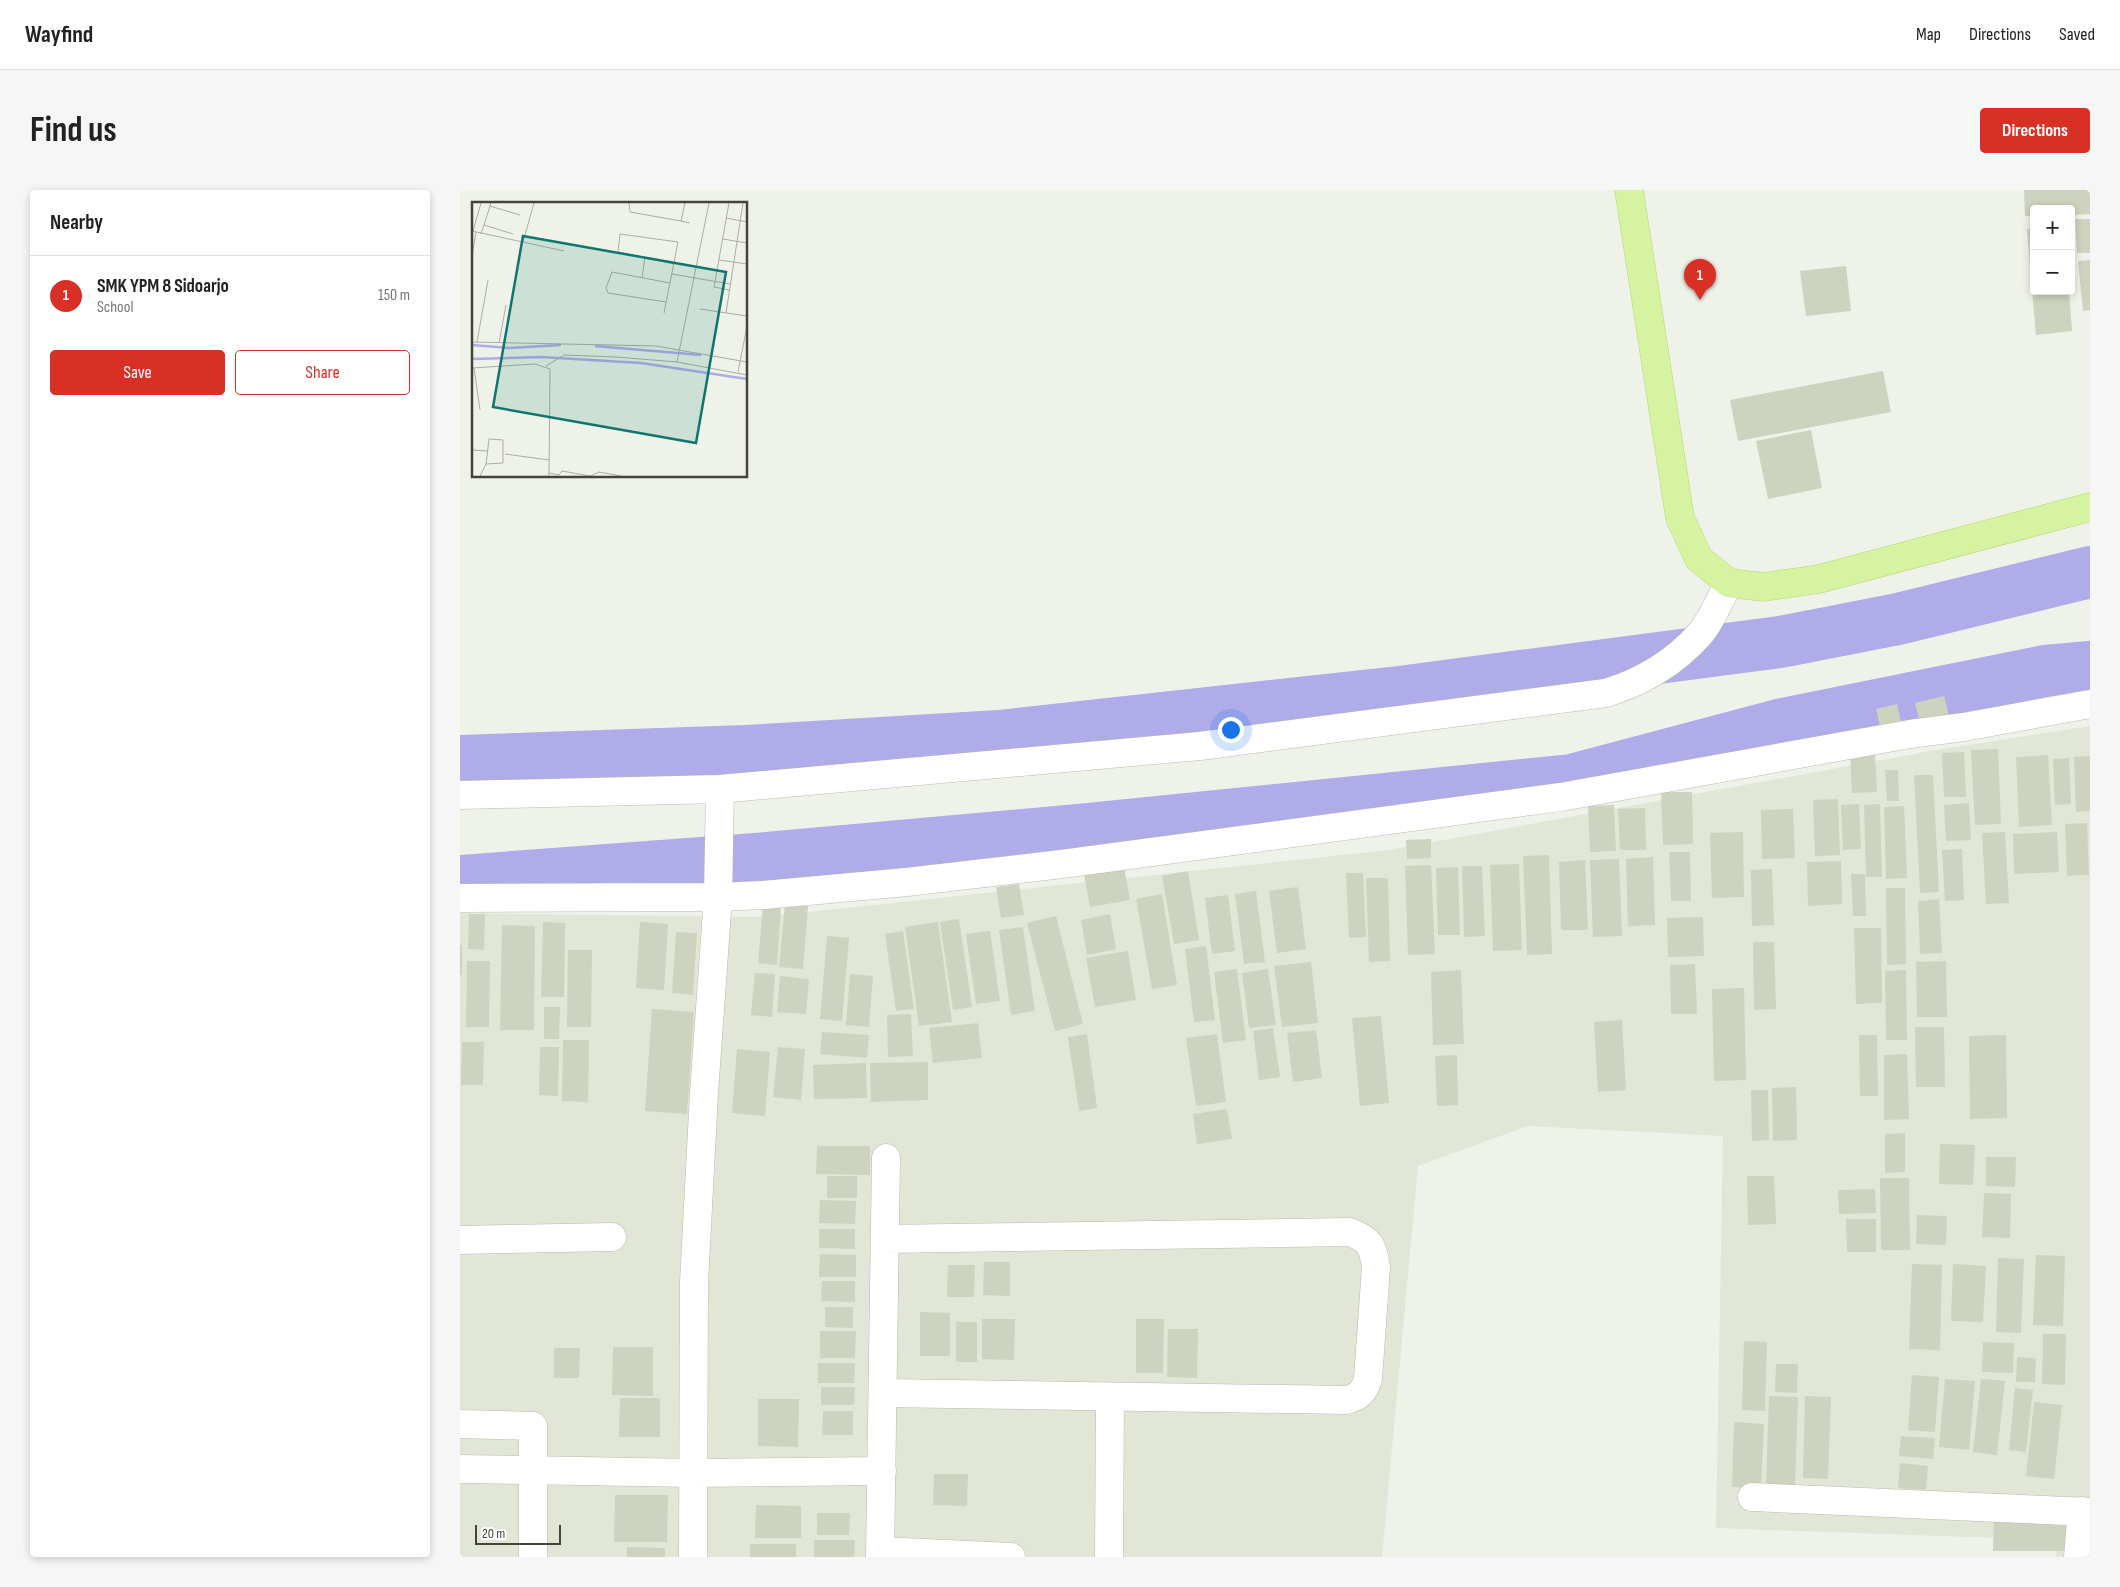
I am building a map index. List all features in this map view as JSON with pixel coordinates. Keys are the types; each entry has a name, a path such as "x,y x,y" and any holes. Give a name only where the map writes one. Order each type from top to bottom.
{"main road":[{"path":"1629,190 1680,518 1699,559 1729,583 1764,587 1819,579 2090,507"}],"street":[{"path":"460,795 720,789 1200,746 1606,693 1644,678 1664,666 1701,633 1729,583"},
{"path":"460,898 719,890 764,895 907,882 1561,797 1910,734 1964,727 2090,704"},
{"path":"693,1557 694,1283 705,1085 719,890 720,789"},
{"path":"886,1158 880,1554 1011,1557"},
{"path":"883,1393 1346,1400 1357,1397 1364,1391 1368,1379 1376,1267 1374,1254 1369,1243 1361,1236 1349,1232 885,1239"},
{"path":"460,1240 612,1237"},
{"path":"1109,1557 1110,1397"},
{"path":"460,1424 533,1426 533,1557"},
{"path":"460,1469 694,1473 882,1471"},
{"path":"1752,1497 2086,1512 2078,1557"}],"shaded area":[{"path":"2090,726 2090,1557 2056,1557 2057,1540 1716,1528 1723,1136 1528,1126 1418,1166 1382,1557 460,1557 460,913 761,917 1389,850 1936,750"}],"building":[{"path":"2024,190 2090,190 2090,214 2075,215 2075,205 2030,205 2030,216 2025,216"},
{"path":"2075,219 2090,219 2090,253 2077,253"},
{"path":"2027,229 2030,229 2030,266"},
{"path":"2090,260 2090,310 2083,311 2078,261"},
{"path":"1846,266 1851,311 1806,316 1800,271"},
{"path":"2032,295 2069,295 2072,331 2036,335"},
{"path":"1883,371 1891,412 1738,441 1730,400"},
{"path":"1811,430 1822,488 1768,499 1756,441"},
{"path":"1944,696 1951,723 1922,729 1915,703"},
{"path":"1897,704 1903,732 1882,736 1876,709"},
{"path":"1998,749 2001,824 1975,825 1971,750"},
{"path":"1964,752 1966,797 1944,797 1942,753"},
{"path":"1875,753 1877,792 1852,793 1850,754"},
{"path":"2048,755 2052,825 2019,827 2016,757"},
{"path":"2090,756 2090,811 2076,812 2074,757"},
{"path":"2069,758 2071,804 2055,805 2053,759"},
{"path":"1885,770 1898,770 1899,801 1887,801"},
{"path":"1914,775 1933,775 1939,892 1920,893"},
{"path":"1661,792 1692,792 1693,844 1663,845"},
{"path":"1838,799 1840,855 1815,856 1813,800"},
{"path":"1969,803 1971,840 1946,841 1944,805"},
{"path":"1859,804 1861,849 1843,850 1841,805"},
{"path":"1880,804 1882,877 1866,877 1864,805"},
{"path":"1614,805 1616,851 1590,852 1588,806"},
{"path":"1904,806 1907,878 1886,879 1884,807"},
{"path":"1645,808 1646,850 1620,850 1618,809"},
{"path":"1793,809 1795,858 1762,859 1761,810"},
{"path":"2087,823 2089,875 2067,876 2065,824"},
{"path":"1743,832 1744,897 1712,898 1710,833"},
{"path":"2005,832 2009,903 1986,904 1982,833"},
{"path":"2057,832 2059,872 2014,874 2013,834"},
{"path":"1431,839 1431,858 1407,859 1406,840"},
{"path":"1962,849 1964,900 1945,901 1942,850"},
{"path":"1669,852 1690,852 1691,901 1671,901"},
{"path":"1549,855 1552,954 1527,955 1523,856"},
{"path":"1653,857 1655,925 1628,926 1626,859"},
{"path":"1619,859 1622,936 1593,937 1590,860"},
{"path":"1585,860 1588,930 1561,930 1559,862"},
{"path":"1841,861 1842,904 1808,906 1807,862"},
{"path":"1519,864 1522,950 1493,951 1490,865"},
{"path":"1431,865 1435,954 1408,955 1405,866"},
{"path":"1462,866 1482,866 1485,936 1464,937"},
{"path":"1124,867 1130,900 1090,907 1084,874"},
{"path":"1458,867 1460,935 1438,935 1436,868"},
{"path":"1772,869 1774,925 1752,926 1751,870"},
{"path":"1188,871 1199,940 1174,944 1162,876"},
{"path":"1346,873 1363,873 1366,937 1349,938"},
{"path":"1851,874 1865,874 1866,916 1853,916"},
{"path":"1366,878 1388,878 1390,961 1369,962"},
{"path":"1019,884 1024,915 1001,918 996,887"},
{"path":"1298,887 1306,949 1277,953 1269,891"},
{"path":"1886,888 1905,888 1906,964 1887,965"},
{"path":"1256,891 1265,962 1244,964 1235,894"},
{"path":"1162,894 1177,985 1152,989 1136,899"},
{"path":"1228,895 1235,951 1212,954 1205,898"},
{"path":"1939,899 1942,953 1920,954 1918,901"},
{"path":"785,904 808,906 803,969 779,967"},
{"path":"763,905 781,906 777,965 758,963"},
{"path":"469,914 485,914 484,950 468,949"},
{"path":"1110,914 1116,949 1087,955 1081,920"},
{"path":"1056,916 1083,1024 1055,1031 1027,923"},
{"path":"1703,917 1704,956 1668,957 1667,918"},
{"path":"959,919 972,1007 953,1010 940,922"},
{"path":"543,922 565,923 564,997 541,997"},
{"path":"640,922 668,924 664,990 636,988"},
{"path":"938,922 952,1022 919,1026 905,927"},
{"path":"502,925 535,926 534,1030 500,1030"},
{"path":"1023,927 1035,1011 1011,1015 999,930"},
{"path":"1854,928 1881,928 1882,1003 1856,1004"},
{"path":"903,931 914,1009 896,1011 885,934"},
{"path":"990,931 1000,1001 976,1004 966,934"},
{"path":"676,932 697,933 693,995 672,993"},
{"path":"827,936 849,938 842,1021 820,1019"},
{"path":"1753,942 1774,942 1776,1009 1754,1010"},
{"path":"460,945 462,945 462,975 460,975"},
{"path":"1206,946 1215,1020 1194,1022 1185,949"},
{"path":"568,950 592,950 591,1027 567,1027"},
{"path":"1128,951 1136,1000 1095,1007 1086,958"},
{"path":"467,961 490,961 489,1027 466,1027"},
{"path":"1946,961 1947,1017 1917,1017 1916,962"},
{"path":"1311,962 1318,1023 1282,1027 1274,966"},
{"path":"1695,964 1697,1014 1671,1014 1670,965"},
{"path":"1237,969 1246,1040 1223,1043 1214,972"},
{"path":"1268,969 1276,1025 1249,1028 1242,973"},
{"path":"1461,970 1464,1044 1433,1045 1431,972"},
{"path":"1906,970 1907,1040 1886,1040 1885,971"},
{"path":"755,973 775,974 772,1017 751,1015"},
{"path":"850,974 873,976 869,1027 846,1025"},
{"path":"780,976 809,979 806,1014 777,1012"},
{"path":"1744,988 1746,1080 1714,1081 1712,989"},
{"path":"544,1007 560,1007 559,1039 544,1039"},
{"path":"652,1009 694,1012 687,1114 645,1111"},
{"path":"911,1014 913,1056 888,1057 887,1015"},
{"path":"1381,1016 1389,1103 1360,1106 1352,1018"},
{"path":"1622,1020 1626,1090 1598,1092 1594,1022"},
{"path":"978,1023 982,1058 933,1063 929,1028"},
{"path":"1915,1027 1944,1027 1945,1087 1916,1087"},
{"path":"1273,1028 1280,1077 1259,1080 1253,1031"},
{"path":"1316,1030 1322,1078 1293,1082 1287,1033"},
{"path":"822,1032 869,1035 867,1058 820,1054"},
{"path":"1087,1034 1097,1108 1079,1111 1068,1037"},
{"path":"1217,1034 1226,1102 1196,1106 1186,1038"},
{"path":"1859,1035 1877,1035 1878,1096 1860,1096"},
{"path":"2006,1035 2007,1118 1970,1119 1969,1036"},
{"path":"563,1040 589,1040 588,1102 562,1101"},
{"path":"462,1042 484,1042 483,1085 461,1085"},
{"path":"540,1047 559,1047 558,1096 539,1095"},
{"path":"778,1047 805,1049 801,1100 773,1097"},
{"path":"737,1049 770,1052 765,1116 732,1113"},
{"path":"1907,1054 1909,1119 1884,1120 1884,1055"},
{"path":"1457,1055 1458,1105 1437,1106 1435,1056"},
{"path":"928,1062 928,1100 871,1102 870,1063"},
{"path":"866,1063 867,1098 814,1099 813,1065"},
{"path":"1796,1087 1797,1140 1773,1141 1772,1088"},
{"path":"1751,1090 1768,1090 1769,1140 1752,1141"},
{"path":"1227,1109 1232,1139 1197,1144 1193,1114"},
{"path":"1905,1133 1905,1172 1885,1173 1885,1134"},
{"path":"1940,1144 1975,1145 1973,1185 1939,1184"},
{"path":"817,1146 870,1146 870,1175 816,1174"},
{"path":"1986,1157 2016,1157 2015,1187 1986,1186"},
{"path":"827,1176 857,1176 857,1198 827,1198"},
{"path":"1747,1176 1774,1176 1776,1224 1748,1225"},
{"path":"1880,1178 1909,1178 1910,1250 1881,1250"},
{"path":"1875,1189 1876,1213 1839,1214 1838,1190"},
{"path":"1984,1193 2011,1194 2010,1238 1982,1237"},
{"path":"820,1200 856,1201 855,1224 819,1223"},
{"path":"1917,1215 1947,1216 1946,1245 1916,1244"},
{"path":"1846,1219 1876,1219 1876,1252 1847,1252"},
{"path":"819,1229 855,1229 855,1249 819,1248"},
{"path":"820,1254 856,1255 856,1277 819,1277"},
{"path":"2036,1255 2065,1256 2063,1326 2033,1325"},
{"path":"1998,1258 2024,1259 2021,1333 1996,1332"},
{"path":"984,1262 1010,1262 1010,1296 983,1295"},
{"path":"1912,1264 1942,1265 1940,1350 1909,1349"},
{"path":"1953,1264 1986,1266 1983,1322 1951,1321"},
{"path":"948,1265 975,1265 974,1297 947,1297"},
{"path":"822,1281 855,1281 855,1302 821,1301"},
{"path":"825,1307 853,1307 853,1328 825,1327"},
{"path":"920,1312 950,1313 950,1356 920,1356"},
{"path":"982,1319 1015,1319 1014,1360 982,1359"},
{"path":"1136,1319 1164,1319 1163,1373 1136,1373"},
{"path":"956,1322 977,1322 977,1362 956,1362"},
{"path":"1168,1329 1198,1329 1197,1378 1167,1377"},
{"path":"820,1331 856,1331 855,1358 820,1358"},
{"path":"2043,1334 2066,1334 2065,1385 2042,1384"},
{"path":"1744,1341 1767,1342 1765,1411 1742,1410"},
{"path":"1983,1342 2014,1343 2013,1373 1982,1372"},
{"path":"613,1347 653,1347 653,1396 612,1395"},
{"path":"554,1348 580,1348 579,1378 554,1378"},
{"path":"2017,1357 2036,1358 2035,1382 2016,1382"},
{"path":"818,1363 855,1363 854,1383 818,1383"},
{"path":"1776,1364 1798,1364 1797,1393 1775,1392"},
{"path":"1912,1375 1939,1377 1935,1432 1908,1430"},
{"path":"1945,1379 1975,1381 1969,1450 1939,1447"},
{"path":"1981,1379 2005,1381 1997,1455 1973,1452"},
{"path":"821,1387 855,1387 854,1405 821,1405"},
{"path":"2015,1388 2033,1390 2026,1452 2009,1450"},
{"path":"1769,1396 1798,1397 1795,1486 1766,1485"},
{"path":"1805,1396 1831,1397 1828,1479 1803,1478"},
{"path":"620,1398 660,1398 660,1437 619,1437"},
{"path":"758,1399 799,1399 798,1447 758,1446"},
{"path":"2034,1402 2062,1405 2054,1479 2026,1476"},
{"path":"823,1411 853,1411 853,1435 822,1435"},
{"path":"1734,1422 1764,1424 1761,1488 1732,1487"},
{"path":"1901,1436 1935,1438 1933,1459 1899,1456"},
{"path":"1900,1463 1928,1466 1926,1490 1898,1488"},
{"path":"934,1474 968,1474 967,1506 933,1505"},
{"path":"615,1495 668,1495 667,1542 614,1542"},
{"path":"756,1505 801,1506 801,1538 755,1538"},
{"path":"817,1513 850,1513 849,1535 817,1535"},
{"path":"1994,1514 2076,1515 2075,1551 1993,1551"},
{"path":"814,1540 855,1540 854,1557 814,1557"},
{"path":"750,1544 796,1544 796,1557 750,1557"},
{"path":"627,1547 665,1548 665,1557 627,1557"}],"waterway":[{"path":"460,761 746,751 999,736 1399,692 1780,642 1898,619 2090,572"},
{"path":"460,881 756,859 1079,830 1572,780 1783,724 2045,671 2090,667"}],"place":[{"name":"SMK YPM 8 Sidoarjo","path":"1700,300"}]}
